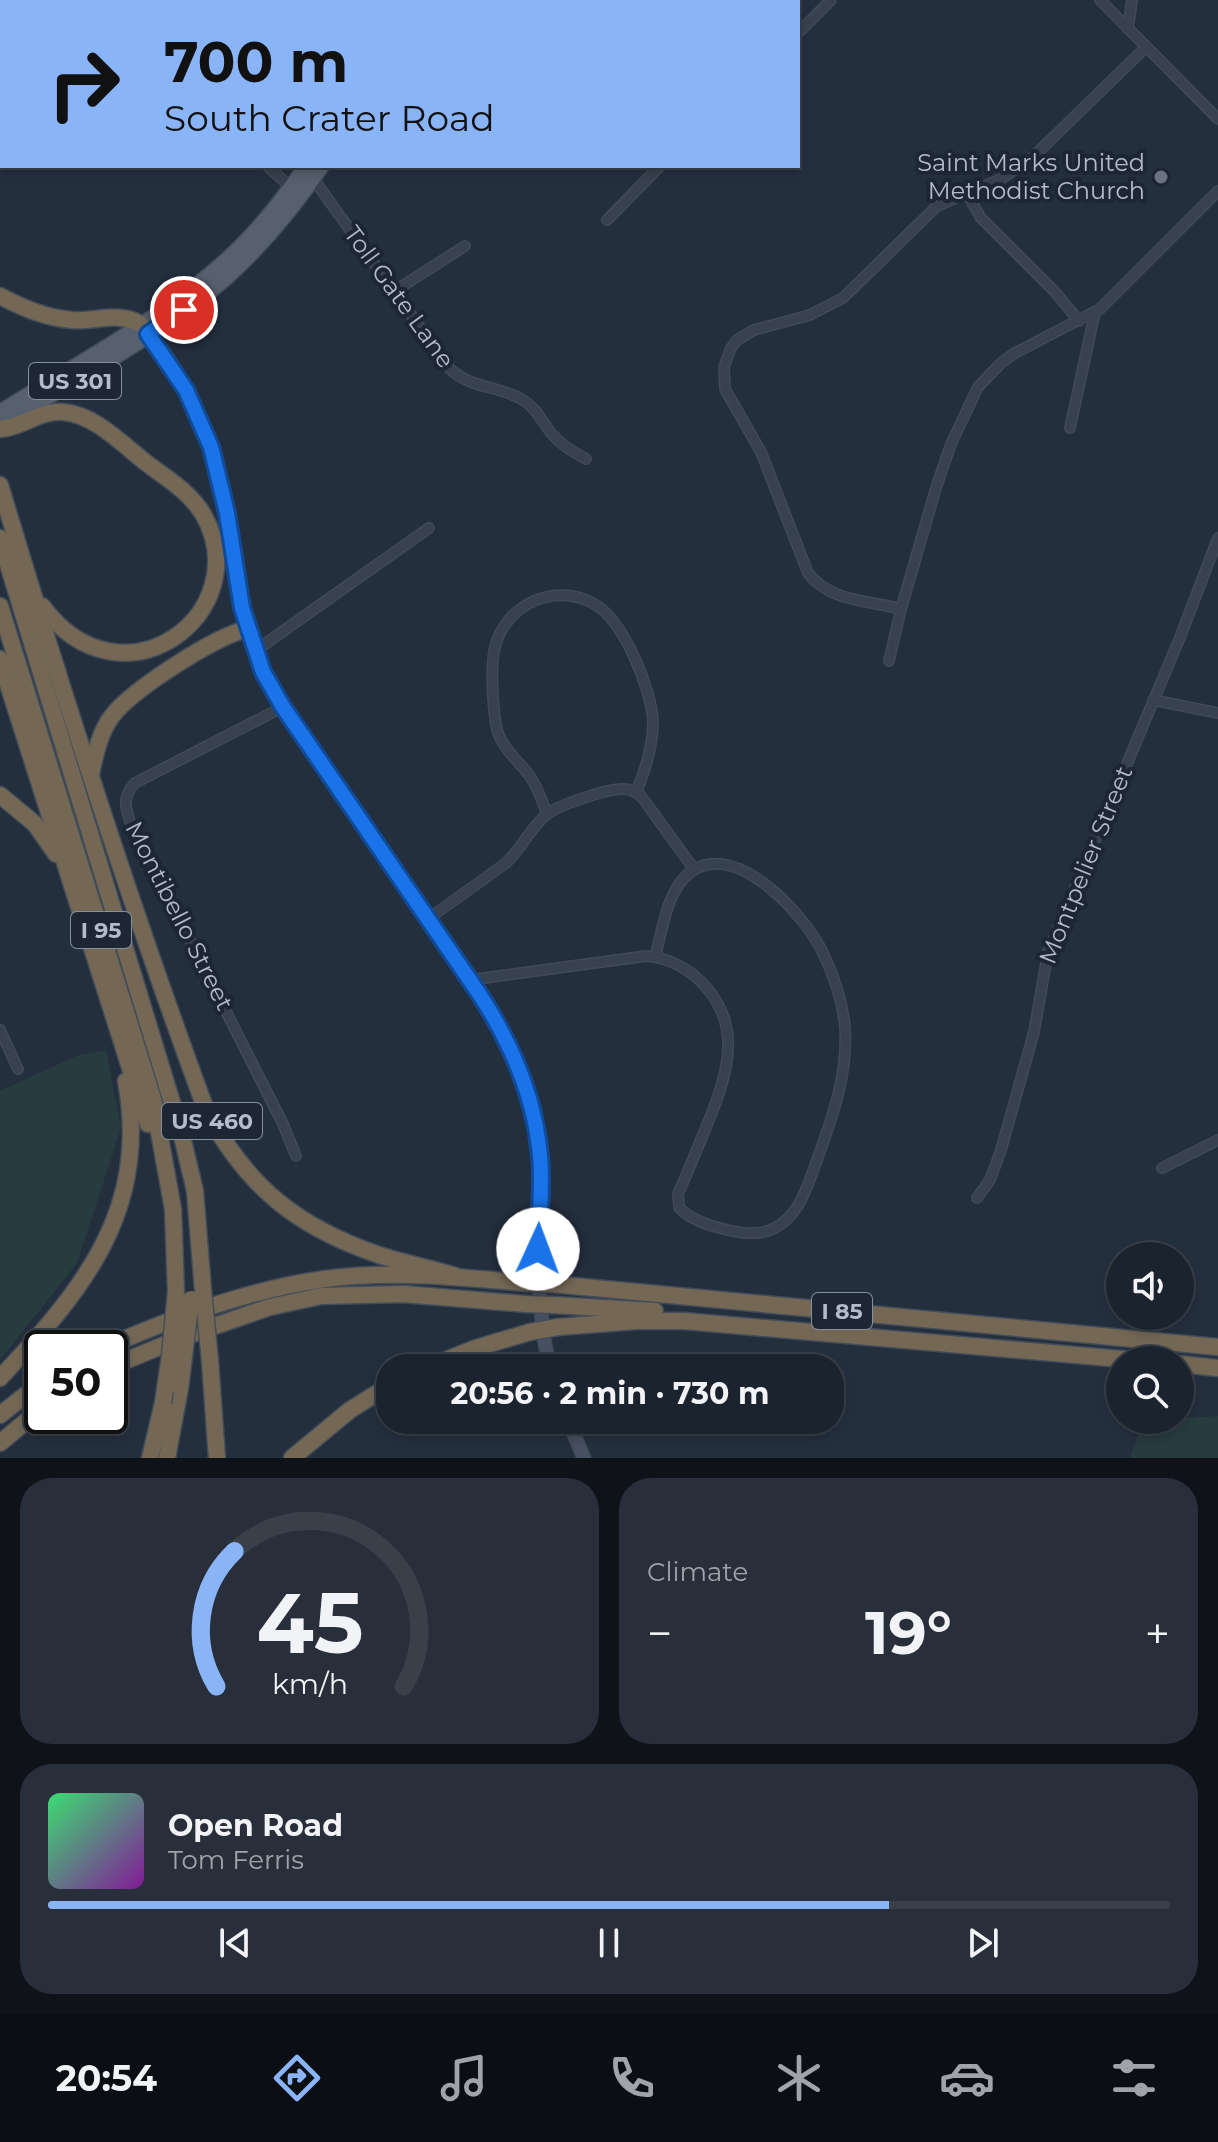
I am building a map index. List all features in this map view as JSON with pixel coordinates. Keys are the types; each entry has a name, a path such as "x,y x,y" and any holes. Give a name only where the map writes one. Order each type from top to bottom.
{"highway":[{"path":"0,296 53,317 93,321 127,318 144,329"},
{"path":"0,428 11,429 26,419 54,412 87,418 187,495 201,512 212,538 214,576 205,604 185,629 164,644 150,649 113,653 83,645 58,627 34,596"},
{"name":"US 460","path":"0,485 91,775 206,1110 238,1162 272,1198 316,1228 381,1255 456,1276"},
{"name":"I 95","path":"0,538 181,1132 190,1216 190,1294 176,1422 167,1458"},
{"name":"I 95","path":"0,606 153,1099 168,1176 175,1259 190,1294 170,1355 150,1458"},
{"path":"91,775 104,729 121,706 219,638 247,629"},
{"name":"US 460","path":"0,659 118,1036 142,1101 160,1180 167,1233 175,1259"},
{"path":"0,795 35,824 68,876"},
{"path":"112,838 150,1027"},
{"path":"0,1378 84,1280 117,1213 128,1161 131,1120 118,1036"},
{"name":"I 85","path":"128,1338 246,1296 296,1283 352,1276 456,1276 1218,1347"},
{"path":"190,1294 210,1361 217,1458"},
{"path":"128,1360 270,1307 321,1296 403,1294 683,1312 731,1324"},
{"name":"I 85","path":"461,1354 530,1332 636,1321 731,1324 1106,1358"},
{"path":"1194,1365 1218,1368"},
{"path":"292,1458 350,1410 376,1394"},
{"path":"0,1415 24,1396"},
{"path":"0,1443 24,1423"}],"main road":[{"name":"US 301","path":"0,428 144,329 190,291 296,191 311,170"},
{"name":"US 301","path":"0,412 144,329"},
{"path":"144,329 186,390 211,447 227,513 238,591 247,629 283,707 470,980 518,1065 541,1159 539,1292 547,1354"},
{"path":"574,1434 584,1458"}],"street":[{"path":"800,31 831,0"},
{"path":"1100,0 1218,119"},
{"path":"1128,29 1132,0"},
{"path":"901,609 833,594 821,588 808,573 761,452 725,389 724,367 731,348 745,334 810,315 843,298 937,206 1001,179 1032,158 1146,47"},
{"path":"269,168 296,191"},
{"path":"607,220 658,168"},
{"name":"Toll Gate Lane","path":"311,170 393,292 434,349 460,378 525,401 558,441 586,459"},
{"path":"889,661 936,488 971,399 989,374 1008,358 1095,312 1218,191"},
{"path":"966,192 981,218 1039,275 1079,321"},
{"path":"393,292 465,246"},
{"path":"1070,428 1095,312"},
{"path":"255,651 429,528"},
{"name":"Montpelier Street","path":"977,1198 990,1180 1001,1150 1034,1032 1048,952 1218,538"},
{"path":"547,814 529,775 499,737 493,657 499,635 517,611 538,599 563,594 575,596 598,606 615,621 646,688 653,720 647,763 636,793"},
{"path":"1153,700 1218,713"},
{"name":"Montibello Street","path":"283,707 135,783 125,803 156,874 283,1124 296,1156"},
{"path":"428,919 518,853 547,814 616,790 630,789 636,793 694,869"},
{"path":"470,980 588,962 655,957 678,965 703,983 719,1005 730,1047 726,1076 677,1201 683,1212 711,1225 751,1233 782,1224 805,1192 842,1085 845,1051 841,1005 824,954 786,902 757,879 729,864 712,863 694,869 679,883 655,957"},
{"path":"0,1030 18,1069"},
{"path":"1162,1168 1218,1140"}],"green space":[{"path":"106,1050 121,1128 77,1263 0,1360 0,1091 76,1056"},
{"path":"1218,1416 1218,1458 1130,1458 1138,1434 1194,1434 1194,1418"}],"place":[{"name":"Saint Marks United Methodist Church","path":"1161,177"}],"route":[{"path":"184,310 148,334 186,390 211,447 227,513 238,591 255,651 283,707 480,995 505,1037 526,1087 538,1137 541,1159 538,1249"}]}
